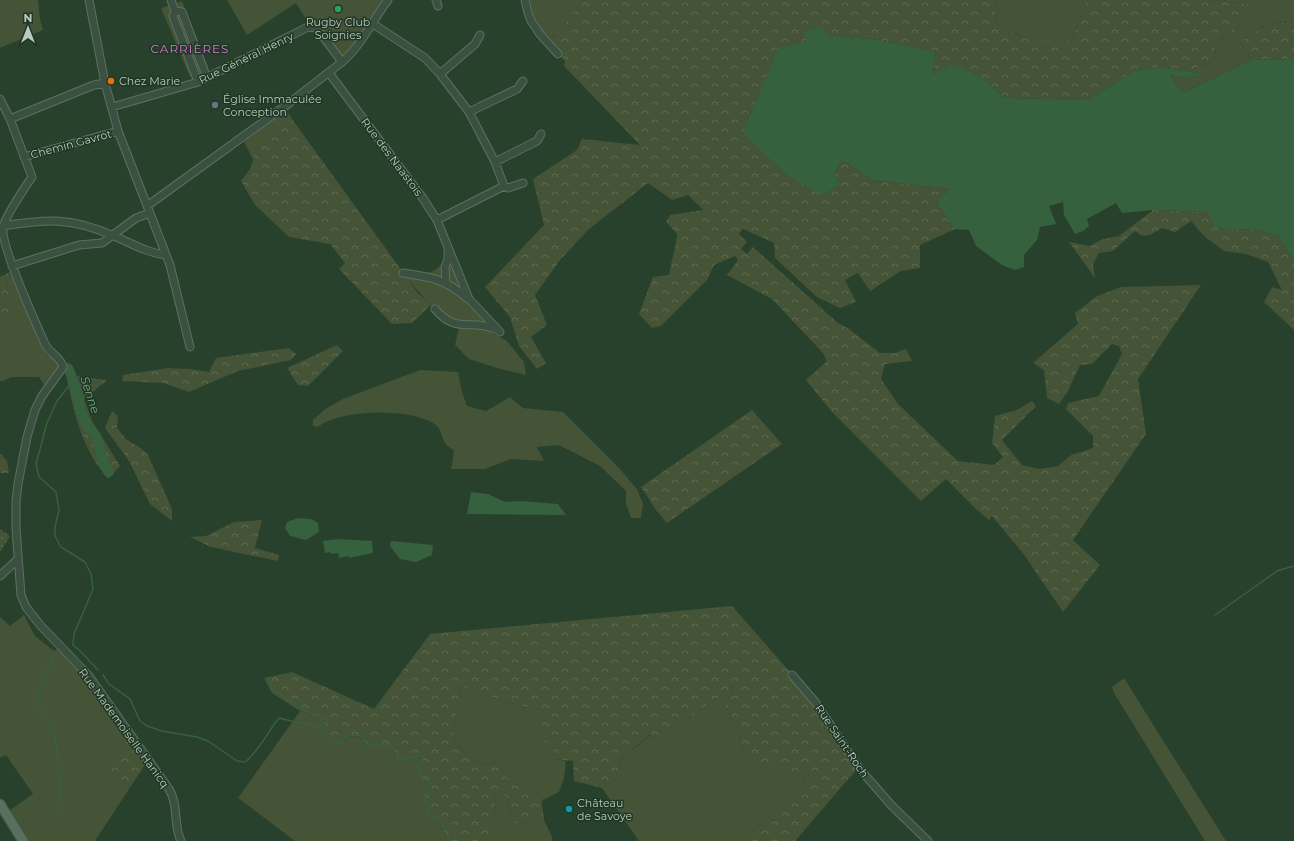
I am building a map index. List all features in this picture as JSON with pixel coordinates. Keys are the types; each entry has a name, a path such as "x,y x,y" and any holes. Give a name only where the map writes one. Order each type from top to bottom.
{"main road":[{"path":"0,804 23,841"}],"street":[{"path":"89,0 105,83 118,132 170,265 190,347"},
{"path":"171,0 175,10 173,16 198,82"},
{"path":"12,266 80,245 102,243 148,210 204,165 342,62 355,50 388,0"},
{"path":"525,0 529,17 533,24 558,54"},
{"path":"175,10 182,12 207,78"},
{"path":"373,24 425,58 440,74 469,112 495,162 504,186"},
{"name":"Rue Général Henry","path":"112,107 198,82 308,27 316,28 319,31 342,62"},
{"path":"440,74 475,44 480,35"},
{"name":"Rue des Naastois","path":"329,73 422,197 437,220 469,299"},
{"path":"469,112 517,89 523,81"},
{"path":"10,119 94,85 105,83"},
{"path":"0,99 10,119 32,177 3,226"},
{"name":"Chemin Gavrot","path":"24,157 118,132"},
{"path":"495,162 537,141 541,134"},
{"path":"437,220 504,186 508,188 523,183"},
{"path":"3,226 34,221 61,221 82,224 113,235 152,252 166,255"},
{"name":"Rue Mademoiselle Hanicq","path":"3,226 2,234 12,266 48,350 62,363 62,367 42,396 35,410 27,437 16,501 20,588 26,607 50,636 89,676 169,789 173,797 177,830 181,841"},
{"path":"446,282 445,267 448,259 448,246"},
{"path":"429,277 445,267"},
{"name":"Rue des Naastois","path":"403,273 429,277 446,282 469,299 500,332 494,328 455,324 445,320 435,309"},
{"path":"480,326 485,321 485,317"},
{"path":"0,576 18,559"},
{"name":"Rue Saint-Roch","path":"792,675 816,703 858,767 892,806 928,841"}],"green space":[{"path":"0,0 38,0 43,30 0,48"},
{"path":"227,0 388,0 342,62 311,27 296,3 247,35"},
{"path":"525,0 584,0 548,43 539,33"},
{"path":"584,0 996,0 997,24 1031,41 1071,41 1086,4 1081,0 1211,0 1255,5 1234,32 1215,42 1214,62 1188,71 1157,67 1134,71 1088,100 1004,98 986,80 932,75 936,52 872,39 831,36 809,42 834,176 842,160 872,180 952,189 936,202 955,229 920,245 920,268 901,271 870,291 858,273 845,280 856,302 840,308 817,297 775,258 774,243 743,229 739,234 747,242 741,249 747,254 753,247 838,323 849,329 880,353 895,353 906,349 912,361 885,364 881,379 898,404 958,461 994,465 1003,457 992,443 995,416 1017,410 1032,401 1036,406 1002,440 1022,465 1039,469 1058,466 1071,455 1093,448 1093,436 1066,409 1068,403 1099,396 1122,354 1119,346 1112,344 1092,364 1080,365 1067,393 1059,404 1047,398 1044,370 1033,363 1078,324 1075,313 1097,296 1121,287 1201,285 1138,379 1146,434 1073,540 1100,565 1063,612 1025,556 992,516 989,520 946,479 921,501 832,412 806,380 827,361 823,353 772,299 727,275 738,260 735,256 714,265 707,280 661,326 652,328 639,314 653,277 669,275 677,234 666,222 670,215 703,210 688,195 672,200 648,183 589,229 560,260 535,295 547,325 531,337 546,363 537,369 519,346 510,317 485,287 544,225 533,179 577,150 582,139 640,145 564,66 565,61 548,43"},
{"path":"996,0 1081,0 1086,4 1071,41 1031,41 997,24"},
{"path":"1211,0 1294,0 1294,23 1269,22 1241,42 1251,60 1185,92 1179,88 1170,75 1188,78 1200,75 1188,71 1214,62 1215,42 1234,32 1255,5"},
{"path":"182,1 208,67 206,71 190,77 161,8"},
{"path":"1269,22 1294,23 1294,59 1251,60 1241,42"},
{"path":"286,110 292,119 284,121 257,148 253,159 244,142"},
{"path":"292,119 418,293 431,305 412,323 392,324 339,269 345,263 330,244 289,237 255,205 241,181 250,169 257,148 273,129 284,121"},
{"path":"1153,210 1208,212 1235,230 1255,229 1279,236 1294,262 1294,330 1264,302 1272,287 1282,290 1268,262 1246,254 1224,251 1203,235 1191,221 1175,232 1162,228 1150,235 1142,236 1135,231 1113,251 1099,253 1093,264 1095,278 1069,242 1089,246 1103,239 1119,236"},
{"path":"451,250 472,299 496,328 487,330 507,341 524,362 526,375 469,359 455,345 459,327 435,309 400,270 425,273 430,272 440,266"},
{"path":"10,272 6,285 10,300 11,316 3,326 0,326 0,277"},
{"path":"10,273 46,354 58,362 60,367 46,388 39,377 12,377 0,381 0,326 3,326 10,300 6,285"},
{"path":"337,345 343,351 308,386 298,385 287,368"},
{"path":"289,348 296,354 291,360 238,371 189,392 163,383 122,381 123,375 168,368 209,372 216,358"},
{"path":"420,370 458,372 462,392 467,406 486,411 510,397 523,408 563,412 619,468 637,489 643,504 641,518 631,518 626,504 626,491 600,466 559,445 537,447 544,461 511,459 485,469 451,469 454,451 445,443 437,426 426,420 395,413 377,413 343,417 328,421 318,427 313,426 313,420 325,409 343,399"},
{"path":"77,376 107,380 84,399 92,421 120,466 108,479 92,456 86,444 73,406 67,379"},
{"path":"752,410 782,444 667,523 656,510 641,487"},
{"path":"112,411 118,416 117,428 126,439 142,449 148,455 172,509 172,521 150,504 129,461 105,428"},
{"path":"0,453 7,461 9,473 0,473"},
{"path":"262,520 255,548 279,555 278,561 211,547 190,537 206,536 234,522"},
{"path":"0,529 10,536 0,552"},
{"path":"732,606 812,697 857,769 795,841 739,841 761,824 810,776 756,764 743,749 737,727 725,706 735,685 661,739 650,735 622,758 615,780 602,788 574,781 573,761 552,759 555,744 548,743 538,737 544,711 499,700 461,686 453,737 465,754 483,764 497,762 510,782 541,795 544,820 515,824 506,796 496,793 495,812 489,841 448,841 439,822 430,818 427,813 429,807 423,801 428,783 422,779 418,768 421,758 420,756 399,760 396,758 391,746 367,746 360,737 349,737 341,745 335,745 320,732 325,721 300,711 272,693 264,678 292,672 374,709 430,634"},
{"path":"24,615 35,636 54,651 60,647 84,671 148,760 95,841 23,841 6,813 33,794 6,755 0,758 0,617 10,626"},
{"path":"1124,678 1226,841 1205,841 1114,693 1112,687"},
{"path":"736,684 725,706 737,727 743,750 810,776 761,824 739,841 639,841 602,788 615,780 622,758 651,735 661,739"},
{"path":"461,685 499,700 544,711 555,744 553,759 566,761 564,779 559,792 542,801 541,795 510,782 497,762 483,764 465,754 453,737"},
{"path":"300,711 326,721 341,745 349,737 360,737 367,746 391,746 396,758 420,756 428,783 424,794 429,807 439,822 448,841 295,841 238,798"},
{"path":"131,736 148,760 131,786 126,788 111,781 107,774 109,768"},
{"path":"496,793 506,796 515,824 544,820 552,837 552,841 489,841 495,812"}],"shaded area":[{"path":"820,27 831,36 872,39 936,52 932,75 953,64 986,80 1004,98 1088,100 1134,71 1157,67 1188,71 1201,75 1188,78 1170,75 1179,88 1185,92 1251,60 1294,59 1294,262 1279,236 1255,229 1235,230 1215,227 1208,212 1153,210 1122,213 1116,203 1087,219 1089,226 1083,231 1075,234 1064,215 1063,202 1049,206 1056,224 1040,227 1037,240 1024,255 1024,267 1015,270 1002,265 976,246 969,230 955,229 936,202 951,189 872,180 842,160 834,175 841,184 821,195 786,174 743,133 778,48 808,42 803,32"},
{"path":"471,492 488,494 505,502 522,501 558,504 566,515 467,514"},
{"path":"298,518 311,519 318,523 319,532 306,540 290,536 285,528 287,522"},
{"path":"337,539 372,541 373,553 349,558 349,556 339,558 338,553 325,553 323,541"},
{"path":"391,541 433,545 432,555 416,562 400,559 390,546"}],"waterway":[{"name":"Senne","path":"68,368 73,380 84,420 97,438 102,459 109,472"},
{"path":"72,379 68,387 57,401 47,423 36,464 39,477 56,492 59,510 55,527 55,536 61,547 85,562 91,574 93,589 74,634 73,645 98,670"},
{"path":"1215,615 1277,571 1294,566"},
{"path":"53,656 37,698 37,702 55,736 61,793 57,814"},
{"path":"103,675 109,684 130,699 140,721 147,726 162,731 197,737 208,741 237,761 245,762 250,757 259,747 279,718 309,724 324,729"},
{"path":"268,678 271,681 271,687 274,691 310,713 328,720 322,732 336,743 340,743 348,736 360,735 368,745 392,745 397,757 400,760 420,755 423,758 419,768 423,778 430,783 425,794 424,801 431,806 428,812 431,817 440,820 449,841"}],"place":[{"name":"Rugby Club Soignies","path":"338,9"},
{"name":"Chez Marie","path":"111,81"},
{"name":"Église Immaculée Conception","path":"215,105"},
{"name":"Château de Savoye","path":"569,809"}],"district":[{"name":"CARRIÈRES","path":"190,49"}]}
